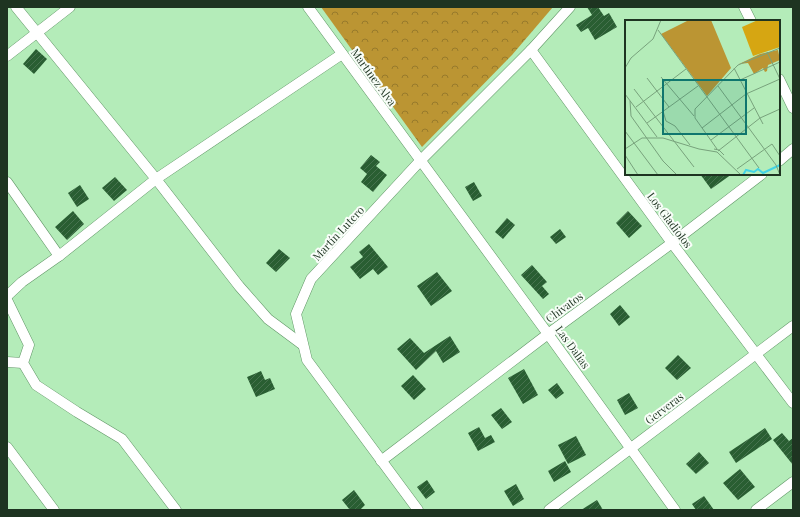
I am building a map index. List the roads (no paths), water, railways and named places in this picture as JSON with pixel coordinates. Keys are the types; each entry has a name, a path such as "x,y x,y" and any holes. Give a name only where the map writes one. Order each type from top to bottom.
{"street":[{"path":"16,7 156,179 239,286 268,319 303,345"},
{"path":"7,56 70,7"},
{"name":"Martínez Alva","path":"308,7 420,161"},
{"name":"Martín Lutero","path":"418,510 307,360 296,314 311,279 420,161 531,50 570,7"},
{"path":"744,7 750,20"},
{"name":"Los Gladiolos","path":"531,50 672,243 756,352 793,403"},
{"path":"7,296 22,282 59,256 156,179 342,54"},
{"path":"780,81 793,108"},
{"path":"780,160 793,149"},
{"name":"Las Dalias","path":"420,161 548,334 675,510"},
{"name":"Chivatos","path":"381,461 761,175"},
{"path":"7,182 59,256"},
{"path":"7,300 29,345 23,363 36,386 122,439 176,510"},
{"name":"Gerveras","path":"549,510 756,352 793,326"},
{"path":"7,362 23,363"},
{"path":"7,447 54,510"},
{"path":"756,510 793,482"}]}
